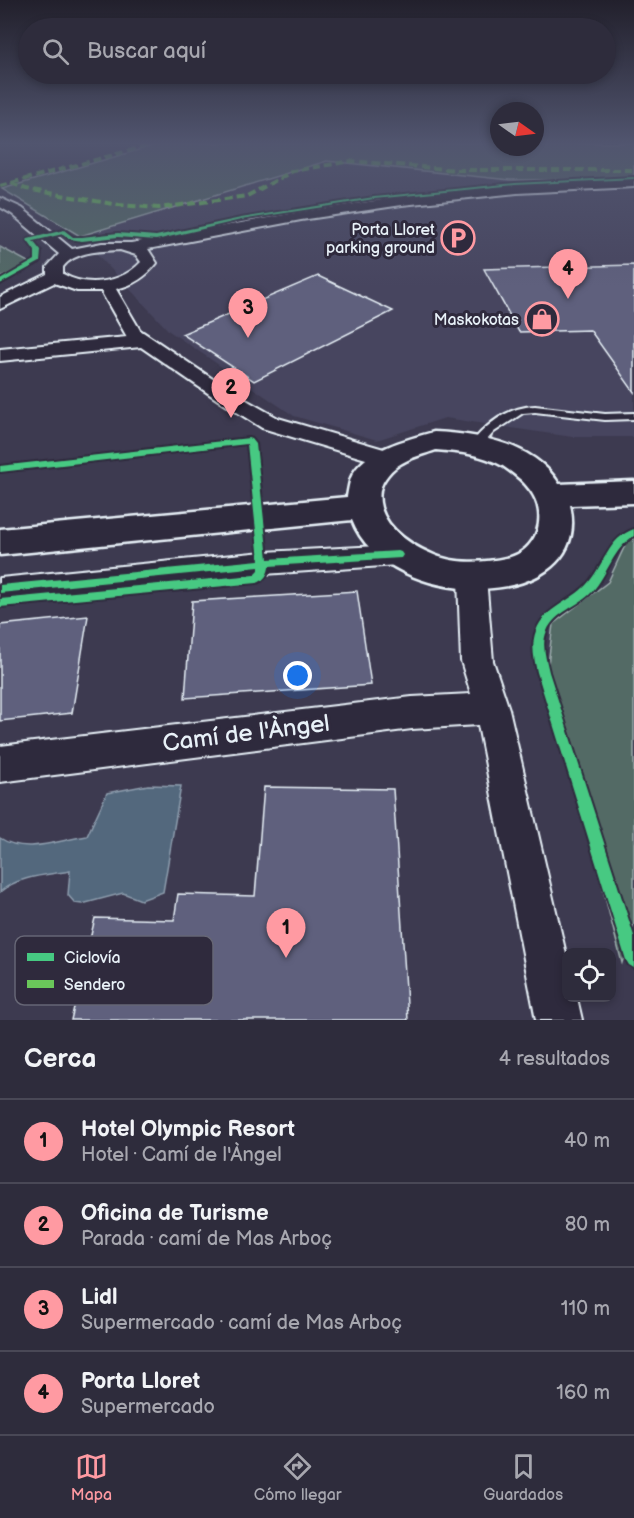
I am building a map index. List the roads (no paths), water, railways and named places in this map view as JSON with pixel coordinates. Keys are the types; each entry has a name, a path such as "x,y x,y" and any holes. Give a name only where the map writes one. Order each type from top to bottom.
{"main road":[{"path":"434,441 476,444 515,459 536,475 551,495 556,509 557,524 554,538 545,551 515,571 472,578 442,574 415,565 398,555 378,538 367,523 362,507 363,488 371,470 386,456 408,446 434,441"},
{"path":"551,495 634,492"},
{"path":"0,542 362,507"}],"street":[{"path":"131,248 148,257 149,263 145,270 135,277 106,285 80,286 60,280 53,271 55,265 69,254 94,247 131,248 288,218 398,201 505,191"},
{"path":"0,202 17,211 69,254"},
{"path":"0,304 55,276"},
{"path":"106,285 133,333 225,396 270,423 386,456"},
{"path":"0,356 144,341"},
{"path":"0,589 264,563 398,555"},
{"path":"472,578 477,661 492,709 559,1020"},
{"name":"Camí de l'Àngel","path":"0,764 412,713 492,709"}],"lane":[{"path":"476,444 490,429 520,410 535,409 605,417 634,416"}],"water":[{"path":"148,785 181,786 163,892 141,900 123,893 82,904 75,903 68,895 70,871 24,879 0,892 0,838 10,843 31,846 87,836 107,793"}],"place":[{"name":"Porta Lloret parking ground","path":"458,238"},
{"name":"Porta Lloret","path":"568,299"},
{"name":"Maskokotas","path":"542,319"},
{"name":"Lidl","path":"248,338"},
{"name":"Oficina de Turisme","path":"231,418"},
{"name":"Hotel Olympic Resort","path":"286,958"}]}
